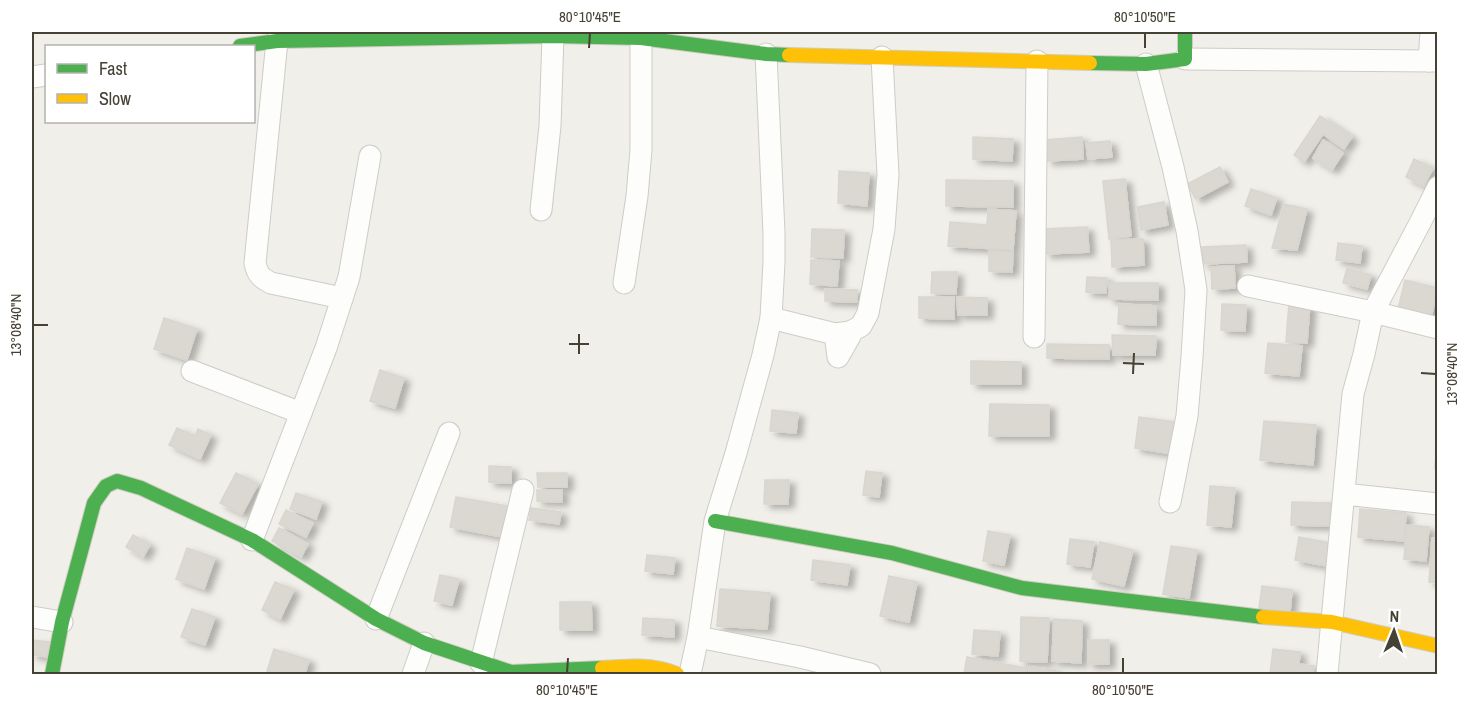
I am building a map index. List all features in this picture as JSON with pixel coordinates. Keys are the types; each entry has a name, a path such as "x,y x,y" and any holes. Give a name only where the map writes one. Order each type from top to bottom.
{"street":[{"path":"1185,32 1185,59"},
{"path":"247,45 277,41 553,36 641,38 766,54 1146,64 1185,59 1433,61 1431,32"},
{"path":"541,210 550,126 553,36"},
{"path":"624,283 638,196 642,150 641,38"},
{"path":"277,41 255,263 257,272 261,278 271,283 342,298"},
{"path":"690,675 698,637 715,521 736,453 771,318 774,233 766,54"},
{"path":"771,318 843,333 861,326 868,313 884,229 888,175 882,57"},
{"path":"1034,337 1037,61"},
{"path":"1146,64 1176,177 1196,290 1187,416 1170,502"},
{"path":"252,540 326,348 349,277 370,156"},
{"path":"1327,675 1353,394 1373,312 1437,189"},
{"path":"1248,286 1437,328"},
{"path":"192,371 301,413"},
{"path":"376,619 449,434"},
{"path":"52,675 62,622 94,503 105,486 117,482 130,484 252,540 376,619 424,643 481,663 511,672 557,672 631,666 669,670 677,675"},
{"path":"481,663 523,489"},
{"path":"1344,494 1437,504"},
{"path":"715,521 892,553 1022,588 1251,616 1332,622 1437,646"},
{"path":"32,617 62,622"},
{"path":"698,637 800,657 870,675"},
{"path":"413,675 424,643"}],"building":[{"path":"1320,116 1352,137 1344,149 1323,134 1304,162 1294,155"},
{"path":"973,137 1013,139 1012,161 973,159"},
{"path":"1082,137 1083,159 1047,161 1045,140"},
{"path":"1323,140 1343,153 1332,170 1313,158"},
{"path":"1110,141 1112,157 1088,159 1086,143"},
{"path":"1414,159 1433,168 1424,186 1406,177"},
{"path":"1220,167 1228,182 1196,199 1187,184"},
{"path":"839,171 869,173 867,206 838,203"},
{"path":"1125,179 1131,236 1109,239 1103,181"},
{"path":"946,180 1013,181 1013,207 946,206"},
{"path":"1251,189 1277,198 1271,215 1245,206"},
{"path":"1164,202 1168,225 1141,230 1137,207"},
{"path":"1284,204 1307,209 1297,250 1272,248"},
{"path":"988,209 1016,211 1013,250 948,246 950,222 987,225"},
{"path":"1087,227 1089,252 1045,254 1043,229"},
{"path":"812,229 844,230 843,258 811,257"},
{"path":"1143,239 1144,265 1112,267 1111,240"},
{"path":"1338,243 1362,246 1360,263 1336,260"},
{"path":"1246,245 1247,262 1203,264 1202,247"},
{"path":"989,251 1013,252 1012,272 989,271"},
{"path":"811,260 839,261 837,286 810,284"},
{"path":"1234,266 1235,288 1212,289 1211,267"},
{"path":"1347,268 1371,275 1367,289 1343,283"},
{"path":"932,272 957,272 956,294 931,293"},
{"path":"1087,277 1107,278 1106,293 1086,292"},
{"path":"1405,280 1438,288 1431,317 1398,309"},
{"path":"1109,283 1158,283 1158,300 1109,299"},
{"path":"825,289 857,290 857,302 825,301"},
{"path":"919,297 954,297 954,319 919,318"},
{"path":"957,297 987,298 987,315 958,315"},
{"path":"1289,302 1310,304 1307,343 1286,342"},
{"path":"1119,304 1156,306 1156,325 1118,324"},
{"path":"1222,304 1246,305 1245,331 1221,330"},
{"path":"164,318 197,329 187,360 154,349"},
{"path":"1112,335 1156,336 1155,355 1113,355"},
{"path":"1268,343 1302,346 1299,376 1265,373"},
{"path":"1047,344 1109,345 1109,359 1047,358"},
{"path":"971,361 1021,362 1021,384 971,384"},
{"path":"380,370 404,378 395,408 370,401"},
{"path":"990,404 1049,405 1049,436 989,436"},
{"path":"772,410 798,413 796,433 770,431"},
{"path":"1139,417 1183,423 1178,455 1135,448"},
{"path":"1264,421 1316,425 1313,465 1260,460"},
{"path":"177,428 195,436 198,429 211,435 200,459 169,445"},
{"path":"1437,431 1438,468 1435,468"},
{"path":"489,466 511,467 511,483 489,482"},
{"path":"866,471 882,473 879,497 863,495"},
{"path":"236,473 258,484 242,514 220,503"},
{"path":"537,473 567,473 567,487 538,487"},
{"path":"765,480 789,480 788,504 764,504"},
{"path":"1210,486 1235,488 1231,527 1207,525"},
{"path":"537,490 562,490 562,502 537,501"},
{"path":"296,493 322,502 316,519 290,509"},
{"path":"456,497 508,506 503,537 450,527"},
{"path":"1292,502 1331,503 1330,526 1291,525"},
{"path":"531,508 561,512 559,524 529,520"},
{"path":"1360,509 1406,513 1404,541 1358,537"},
{"path":"286,510 313,523 306,537 279,524"},
{"path":"1407,525 1429,527 1426,561 1404,559"},
{"path":"279,528 308,544 301,557 272,541"},
{"path":"988,531 1010,535 1004,565 983,561"},
{"path":"133,535 150,545 143,557 126,547"},
{"path":"1299,537 1331,543 1327,566 1295,560"},
{"path":"1432,538 1438,539 1438,583 1429,582"},
{"path":"1070,539 1094,542 1090,567 1067,564"},
{"path":"1100,542 1133,550 1124,586 1092,579"},
{"path":"1171,546 1197,550 1189,598 1163,594"},
{"path":"187,548 215,558 204,589 176,579"},
{"path":"647,555 675,558 673,574 645,571"},
{"path":"813,560 850,565 847,585 811,580"},
{"path":"440,575 459,579 452,605 434,601"},
{"path":"889,576 917,582 909,622 880,616"},
{"path":"275,582 294,590 280,619 262,610"},
{"path":"1262,586 1292,590 1290,612 1259,608"},
{"path":"720,589 770,593 767,629 717,626"},
{"path":"560,602 591,602 592,630 560,630"},
{"path":"192,609 215,617 205,645 181,637"},
{"path":"1021,617 1049,618 1047,662 1020,661"},
{"path":"643,618 674,620 674,637 642,635"},
{"path":"1054,619 1082,621 1081,663 1052,661"},
{"path":"974,630 1000,632 998,656 972,654"},
{"path":"32,640 50,642 48,657 32,655"},
{"path":"1088,640 1109,640 1109,664 1088,664"},
{"path":"274,649 309,660 305,674 277,674 267,671"},
{"path":"1273,649 1300,652 1299,664 1314,666 1313,674 1270,674"},
{"path":"967,657 1026,668 1025,674 964,674"},
{"path":"1030,667 1056,670 1055,674 1029,674"}],"traffic: fast":[{"path":"1090,63 1146,64 1185,59 1185,32"},
{"path":"247,45 277,41 553,36 641,38 789,55"},
{"path":"52,674 62,622 94,503 106,486 117,481 141,488 252,540 376,619 424,643 511,672 602,668"},
{"path":"715,521 892,553 1022,588 1263,617"}],"traffic: slow":[{"path":"789,55 1090,63"},
{"path":"1263,617 1332,622 1438,646"},
{"path":"602,668 649,667 677,674"}]}
